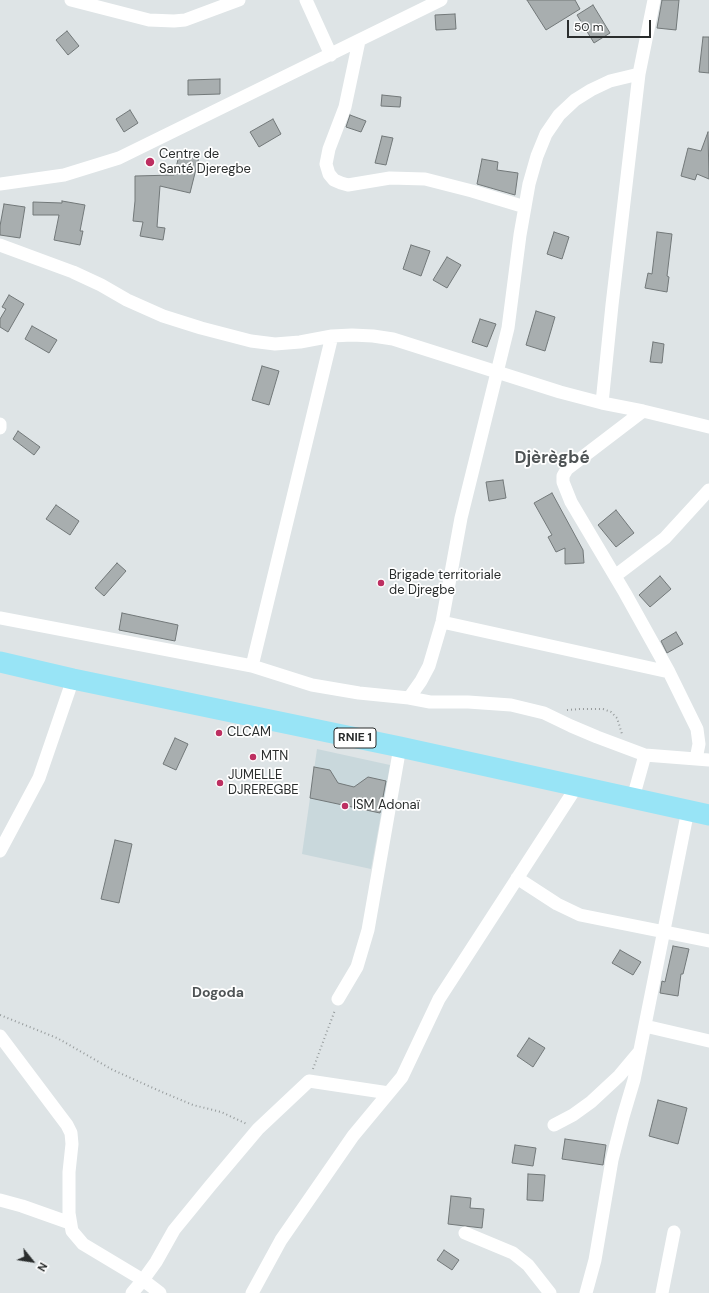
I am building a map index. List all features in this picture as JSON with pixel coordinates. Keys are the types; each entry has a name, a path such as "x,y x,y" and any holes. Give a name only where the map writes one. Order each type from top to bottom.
{"highway":[{"name":"RNIE 1","path":"0,662 73,679 400,747 709,815"}],"street":[{"path":"71,0 149,20 174,22 186,20 239,0"},
{"path":"306,0 331,55"},
{"path":"0,184 64,175 119,158 441,0"},
{"path":"602,403 639,74 654,0"},
{"path":"358,41 345,107 329,149 326,164 329,174 341,183 348,184 390,178 425,179 472,191 525,208"},
{"path":"409,698 429,666 442,622 461,518 496,371 508,328 529,184 537,156 546,134 559,115 575,100 610,81 639,74"},
{"path":"0,245 73,272 127,300 163,316 251,341 275,344 294,343 332,336 352,335 393,339 560,392 709,427"},
{"path":"252,666 332,336"},
{"path":"0,618 252,666 312,685 359,693 409,698 430,702 468,702 511,705 544,713 571,726 645,755 703,760 697,730 668,672 572,502 563,482 563,476 567,469 643,411"},
{"path":"615,576 665,538 709,490"},
{"path":"442,622 668,672"},
{"path":"0,851 39,778 73,679"},
{"path":"338,999 357,967 368,930 400,747"},
{"path":"633,798 645,755"},
{"path":"252,1293 281,1240 353,1136 402,1077 439,998 577,786"},
{"path":"586,1293 595,1260 612,1160 641,1050 688,810"},
{"path":"517,878 557,904 580,915 709,940"},
{"path":"645,1026 709,1041"},
{"path":"0,1036 67,1125 71,1134 72,1144 69,1172 68,1213 72,1231 83,1244 143,1280 160,1293"},
{"path":"554,1124 573,1115 591,1102 619,1076 641,1050"},
{"path":"132,1293 156,1262 174,1230 258,1129 309,1081 389,1093"},
{"path":"0,1200 70,1223"},
{"path":"662,1293 674,1232"},
{"path":"465,1233 513,1253 528,1265 550,1293"}],"path":[{"path":"544,713 580,709 603,709 611,712 617,718 627,748"},
{"path":"309,1081 338,999"},
{"path":"0,1016 57,1038 113,1070 168,1095 193,1105 221,1112 258,1129"}],"shaded area":[{"name":"ISM Adonaï","path":"317,749 390,765 371,869 302,854"}],"building":[{"path":"527,0 575,0 580,9 546,30"},
{"path":"662,0 679,0 676,30 657,28"},
{"path":"593,5 610,33 594,43 577,15"},
{"path":"455,14 456,29 436,30 435,15"},
{"path":"67,31 79,46 68,55 56,40"},
{"path":"703,37 709,37 709,73 699,72"},
{"path":"220,79 220,94 188,95 188,80"},
{"path":"382,95 401,97 400,107 381,106"},
{"path":"130,110 138,123 124,132 116,119"},
{"path":"350,115 366,121 361,132 346,127"},
{"path":"273,119 281,134 259,147 250,132"},
{"path":"708,132 709,179 697,174 695,180 681,176 688,148 701,151"},
{"path":"382,136 393,138 386,165 375,163"},
{"path":"180,152 199,157 190,193 160,186 157,227 165,228 163,240 140,236 143,222 133,221 135,176 174,175"},
{"path":"482,159 498,162 497,170 518,173 515,195 477,184"},
{"path":"62,201 85,205 80,231 83,231 80,245 54,240 59,215 33,215 33,202 62,203"},
{"path":"4,204 25,207 20,238 0,235"},
{"path":"554,232 569,237 562,259 547,254"},
{"path":"657,232 672,234 667,276 669,277 667,292 645,288 648,273 652,274"},
{"path":"411,245 430,251 421,276 403,269"},
{"path":"447,257 461,265 447,288 433,280"},
{"path":"9,295 24,304 8,332 0,327 0,319 6,309 2,307"},
{"path":"536,311 555,317 545,351 526,345"},
{"path":"480,319 496,324 487,347 472,342"},
{"path":"32,326 57,340 49,353 25,339"},
{"path":"653,342 664,344 662,363 650,362"},
{"path":"262,366 279,371 269,405 252,400"},
{"path":"18,431 40,447 34,455 13,439"},
{"path":"503,480 506,498 489,501 486,482"},
{"path":"552,493 583,550 584,563 565,564 565,548 556,552 548,537 552,535 534,503"},
{"path":"56,505 79,521 70,535 46,519"},
{"path":"616,510 634,533 616,547 598,525"},
{"path":"117,563 126,571 104,596 95,588"},
{"path":"660,576 671,589 650,607 639,595"},
{"path":"122,613 178,625 175,641 119,630"},
{"path":"676,632 683,644 667,653 661,641"},
{"path":"175,738 188,744 176,770 163,764"},
{"path":"314,767 330,770 338,783 354,787 368,777 386,781 380,813 310,798"},
{"path":"115,840 132,844 119,903 101,899"},
{"path":"673,946 689,949 683,974 681,974 678,996 660,993 662,981 665,982"},
{"path":"620,950 641,962 633,975 612,963"},
{"path":"529,1038 545,1048 533,1067 517,1056"},
{"path":"658,1100 687,1108 678,1144 649,1136"},
{"path":"565,1139 606,1145 603,1165 562,1159"},
{"path":"515,1145 536,1148 533,1166 512,1163"},
{"path":"528,1174 545,1175 543,1201 527,1200"},
{"path":"451,1196 471,1198 470,1208 484,1209 482,1228 448,1224"},
{"path":"444,1250 459,1260 452,1270 437,1260"}],"place":[{"name":"Centre de Santé Djeregbe","path":"150,162"},
{"name":"Brigade territoriale de Djregbe","path":"381,583"},
{"name":"CLCAM","path":"219,733"},
{"name":"MTN","path":"253,757"},
{"name":"JUMELLE DJREREGBE","path":"220,783"},
{"name":"ISM Adonaï","path":"345,806"}],"district":[{"name":"Djèrègbé","path":"552,459"},
{"name":"Dogoda","path":"218,993"}]}
